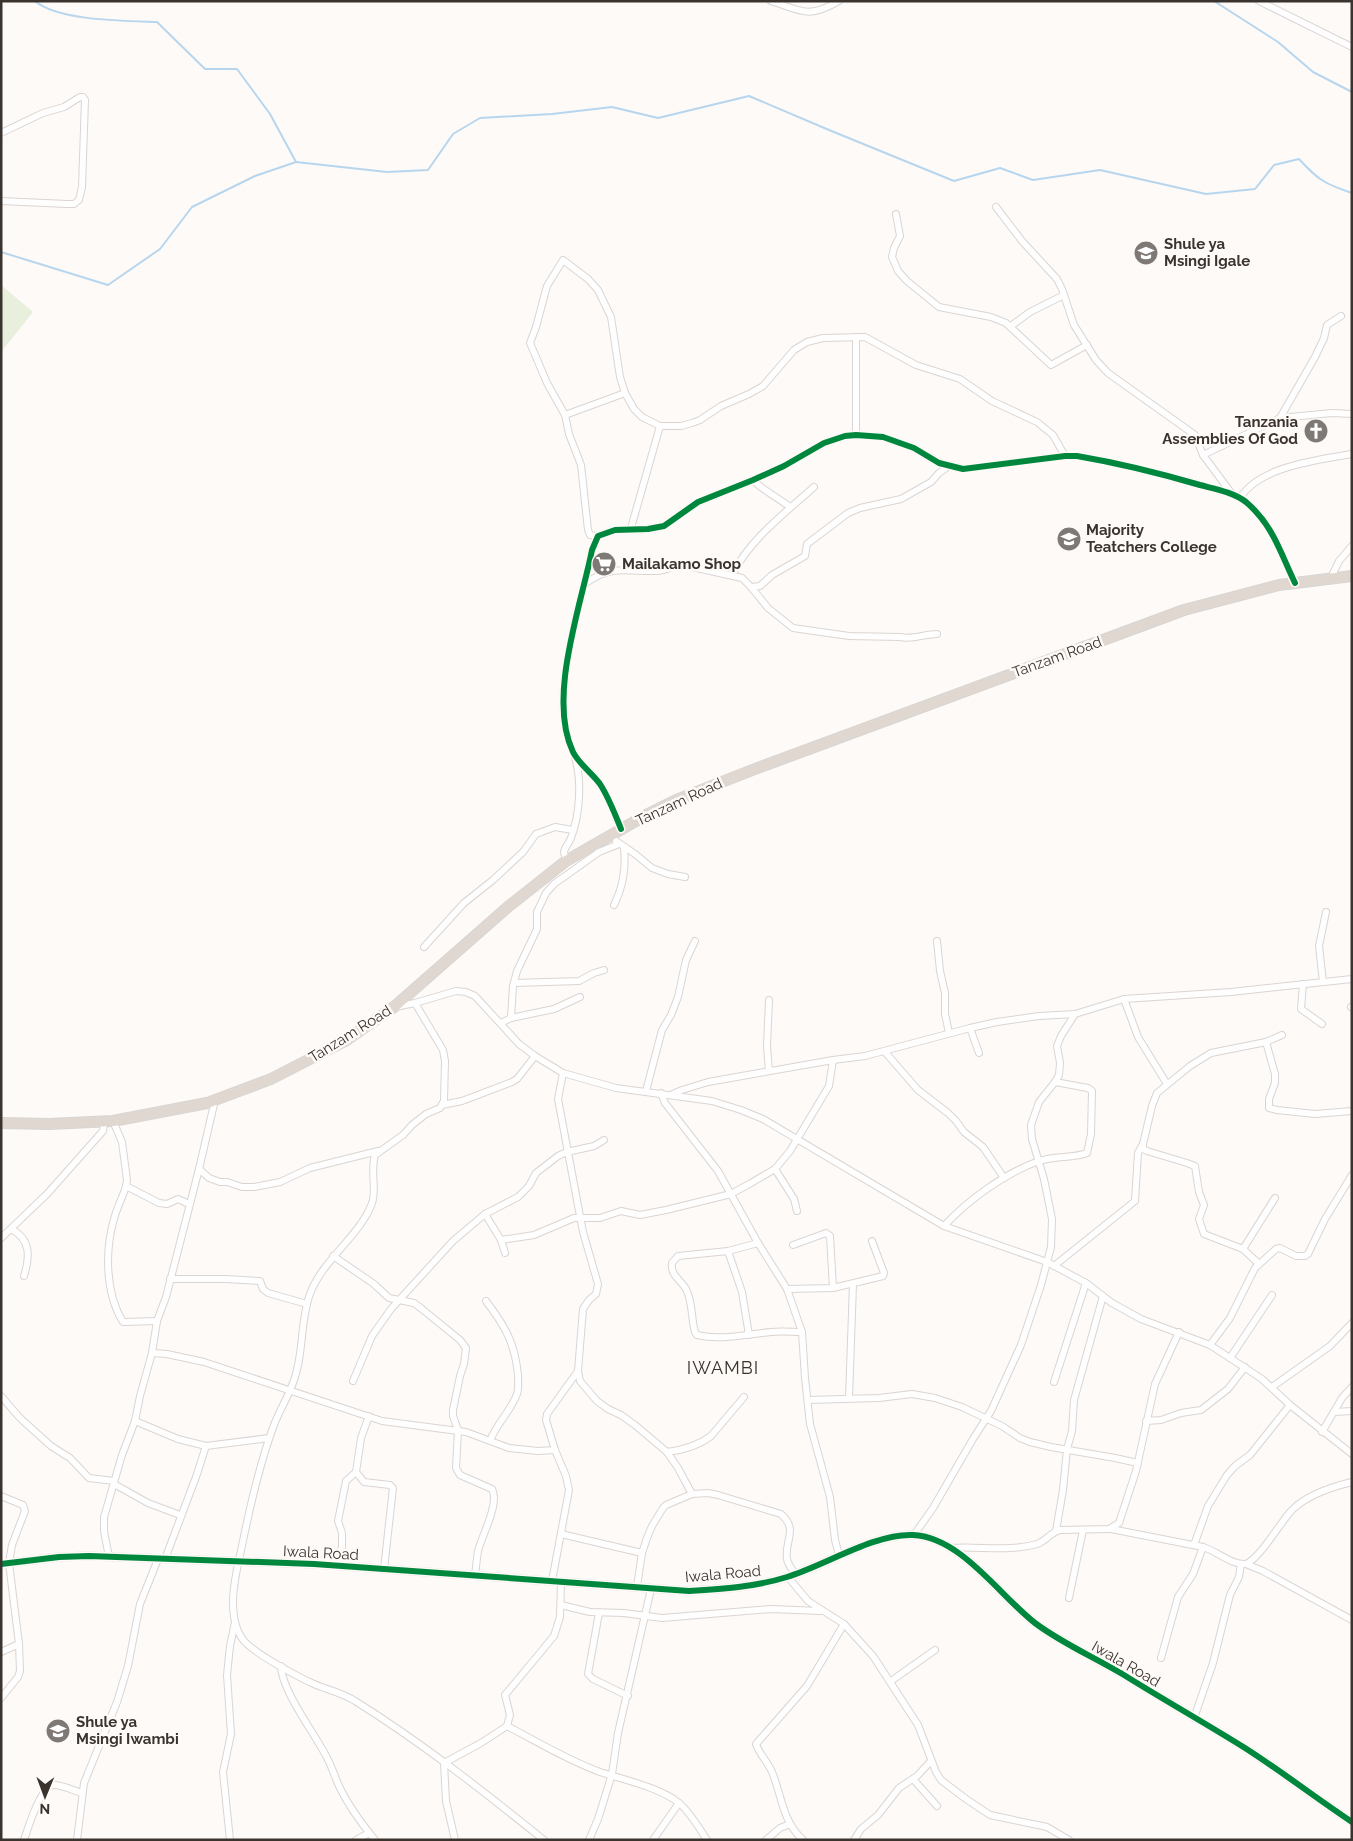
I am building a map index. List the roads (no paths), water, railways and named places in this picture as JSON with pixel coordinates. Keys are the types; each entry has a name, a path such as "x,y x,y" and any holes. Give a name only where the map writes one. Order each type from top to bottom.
{"highway":[{"name":"Tanzam Road","path":"1,1122 49,1124 110,1121 170,1111 215,1100 271,1079 345,1041 394,1007 509,906 566,861 676,800 1184,610 1256,590 1352,576"}],"street":[{"path":"771,1 802,11 814,12 839,1"},
{"path":"1259,1 1352,47"},
{"path":"1,133 43,114 64,107 80,97 83,97 85,100 82,186 79,200 74,204 1,201"},
{"path":"996,207 1022,242 1058,279 1074,325 1096,360 1108,373 1195,434 1203,455 1232,494"},
{"path":"896,214 900,236 892,257 898,271 938,307 991,317 1011,326 1052,365 1087,345"},
{"path":"1065,456 1047,429 1032,419 992,401 948,374 923,368 868,338 856,337 823,338 807,342 794,350 763,386 750,394 721,406 692,424 660,426 642,417 634,409 625,393 620,377 610,312 597,288 563,260 547,286 530,342 547,383 565,415 569,434 582,471 590,535 598,536 608,531 631,528 648,529 664,526 698,502 784,466 824,443 845,436 856,435 883,437 907,444 939,463 949,466 973,468 1077,456 1122,465 1232,494 1240,498 1258,514 1272,533 1295,583"},
{"path":"1011,326 1030,312 1064,295"},
{"path":"1280,418 1318,351 1324,338 1326,326 1341,316"},
{"path":"856,337 856,435"},
{"path":"565,415 625,393"},
{"path":"1203,455 1280,418 1332,413 1352,414"},
{"path":"631,528 660,426"},
{"path":"1240,498 1254,484 1278,470 1294,465 1352,454"},
{"path":"751,586 760,586 772,575 805,556 807,544 848,513 901,499 932,482 939,473 949,466"},
{"path":"754,480 759,486 790,507"},
{"path":"732,575 746,552 790,507 814,487"},
{"path":"566,861 564,852 573,830 579,793 576,762 568,736 565,716 565,674 570,643 592,550 598,536"},
{"path":"1332,578 1339,561 1352,546"},
{"path":"585,584 596,576 609,571 629,569 657,571 679,565 742,578 751,586 768,608 793,628 849,636 900,637 907,639 921,635 938,634"},
{"path":"574,753 603,788 621,829"},
{"path":"424,947 464,903 494,880 526,849 536,834 555,827 573,830"},
{"path":"609,836 621,846 636,854 652,868 685,878"},
{"path":"511,1018 514,983 520,962 537,929 537,912 546,892 554,884 599,852 612,846 621,846"},
{"path":"614,905 620,892 623,877 621,846"},
{"path":"1323,982 1319,946 1326,912"},
{"path":"646,1091 662,1030 671,1015 678,996 686,960 694,941"},
{"path":"937,941 944,988 945,1014 950,1033"},
{"path":"514,983 579,981 604,970"},
{"path":"672,1095 708,1082 832,1060 852,1059 997,1022 1039,1016 1075,1014 1124,999 1231,992 1352,979"},
{"path":"1303,984 1301,1009 1322,1024"},
{"path":"394,1007 456,991 466,992 475,996 520,1044 535,1056 563,1073 616,1088 712,1101 762,1119 944,1226 1047,1262 1086,1283 1103,1296 1141,1319 1210,1345 1272,1387 1322,1432 1352,1454"},
{"path":"501,1023 511,1018 554,1009 580,997"},
{"path":"1124,999 1138,1037 1166,1084"},
{"path":"769,1000 767,1046 769,1071"},
{"path":"415,1003 443,1050 445,1065 442,1105"},
{"path":"914,1535 933,1508 972,1439 996,1402 1021,1345 1047,1262 1051,1247 1052,1218 1044,1179 1030,1132 1032,1119 1039,1102 1055,1082 1060,1069 1057,1046 1059,1040 1075,1014"},
{"path":"970,1028 978,1053"},
{"path":"1054,1266 1135,1201 1138,1153 1157,1093 1166,1084 1203,1057 1216,1052 1266,1042 1282,1035"},
{"path":"1266,1042 1275,1074 1275,1083 1269,1099 1269,1108 1315,1114 1352,1110"},
{"path":"885,1052 918,1090 956,1121 964,1132 983,1147 1004,1178"},
{"path":"535,1056 522,1075 512,1082 462,1101 442,1105 412,1125 404,1135 374,1155 372,1173 374,1198 370,1208 348,1239 333,1256 310,1293 298,1366 290,1390 269,1438 247,1520 238,1562 233,1603 235,1621 239,1635 244,1642 307,1680 355,1701 486,1792 544,1840"},
{"path":"501,1240 524,1238 574,1218 600,1218 621,1211 634,1215 645,1215 731,1194 775,1169 784,1159 829,1086 832,1060"},
{"path":"563,1073 558,1096 567,1152 583,1232 598,1284 596,1294 583,1309 578,1371 580,1381 597,1401 608,1410 621,1415 667,1452 692,1494"},
{"path":"944,1226 964,1206 1004,1178 1038,1161 1053,1157 1088,1153 1092,1091 1088,1088 1055,1082"},
{"path":"661,1093 662,1099 718,1171 758,1243 787,1289 802,1332 811,1431 830,1497 835,1540 839,1555"},
{"path":"109,1556 104,1531 104,1517 135,1420 152,1353 157,1321 166,1296 215,1100"},
{"path":"1,1238 53,1187 103,1131 104,1124 110,1121 122,1142 126,1186 112,1225 109,1264 111,1289 122,1322 157,1321"},
{"path":"353,1381 372,1336 398,1301 454,1241 485,1214 518,1197 529,1186 536,1173 558,1156 567,1152 582,1150 604,1140"},
{"path":"1142,1144 1143,1149 1147,1152 1187,1162 1195,1166 1199,1192 1204,1205 1199,1216 1202,1231 1208,1237 1243,1249 1258,1263"},
{"path":"199,1169 209,1178 220,1182 227,1182 242,1187 254,1187 280,1182 310,1168 380,1151"},
{"path":"775,1169 794,1199 798,1211"},
{"path":"1210,1345 1230,1318 1258,1263 1280,1248 1296,1256 1308,1254 1325,1219 1352,1175"},
{"path":"126,1186 159,1204 167,1204 178,1199 189,1204"},
{"path":"1243,1249 1275,1198"},
{"path":"485,1214 501,1240 505,1253"},
{"path":"11,1229 22,1236 27,1246 28,1255 24,1276"},
{"path":"792,1246 826,1233 830,1236 833,1288"},
{"path":"787,1289 833,1288 884,1275 872,1241"},
{"path":"758,1243 728,1251 678,1256 672,1263 672,1269 686,1289 689,1297 693,1327 697,1335 711,1337 780,1331 802,1332"},
{"path":"728,1251 742,1292 749,1335"},
{"path":"333,1256 367,1279 389,1298 414,1303 460,1340 466,1348 453,1410 458,1430 456,1468 458,1473 492,1489 494,1492 492,1511 478,1550 475,1575"},
{"path":"170,1279 260,1281 263,1289 268,1293 307,1304"},
{"path":"1054,1382 1086,1283"},
{"path":"849,1398 853,1284"},
{"path":"1230,1358 1272,1295"},
{"path":"1056,1531 1072,1431 1074,1400 1103,1296"},
{"path":"486,1301 506,1329 513,1343 518,1385 518,1393 496,1427 490,1441"},
{"path":"1272,1387 1330,1346 1352,1323"},
{"path":"1109,1529 1117,1526 1120,1520 1138,1463 1155,1384 1179,1332"},
{"path":"152,1353 168,1354 204,1362 382,1421 458,1430 510,1448 538,1451 555,1450"},
{"path":"1146,1421 1161,1420 1180,1413 1200,1410 1228,1390 1245,1367"},
{"path":"552,1581 569,1490 566,1476 547,1426 547,1414 578,1371"},
{"path":"1322,1432 1342,1398 1352,1387"},
{"path":"808,1400 912,1394 924,1396 949,1401 1030,1442 1138,1463"},
{"path":"1,1396 20,1418 52,1446 70,1458 89,1478 114,1482 148,1503 180,1515"},
{"path":"667,1452 682,1450 705,1441 744,1397"},
{"path":"1194,1545 1211,1500 1228,1475 1235,1466 1250,1455 1290,1405"},
{"path":"1334,1412 1352,1411"},
{"path":"314,1564 336,1555 342,1548 342,1533 338,1520 346,1481 356,1472 362,1438 369,1416"},
{"path":"135,1420 178,1440 206,1446 269,1438"},
{"path":"77,1840 82,1793 89,1769 117,1702 128,1666 140,1604 196,1477 206,1446"},
{"path":"356,1472 364,1482 390,1485 393,1488 384,1569"},
{"path":"1194,1718 1214,1663 1230,1595 1244,1564 1258,1553 1290,1512 1299,1504 1330,1489 1352,1482"},
{"path":"637,1586 642,1553 652,1526 663,1508 692,1494 718,1495 780,1514 786,1518 790,1526 787,1557 792,1575 808,1601 844,1624 873,1656 918,1725 931,1761 942,1780 990,1815 1048,1827 1069,1840"},
{"path":"1,1496 20,1503 25,1511 5,1563 19,1644 20,1671 18,1677 1,1698"},
{"path":"950,1548 974,1546 1007,1548 1044,1541 1056,1531 1109,1529 1203,1547 1263,1570 1351,1620"},
{"path":"1069,1598 1083,1530"},
{"path":"561,1534 642,1553"},
{"name":"Iwala Road","path":"5,1563 59,1557 109,1556 314,1564 689,1591 766,1583 880,1541 914,1535 936,1541 961,1554 1017,1608 1050,1634 1106,1664 1261,1759 1352,1822"},
{"path":"1161,1658 1178,1597 1189,1582 1203,1547"},
{"path":"444,1763 507,1726 510,1715 506,1693 554,1636 558,1626 561,1605 561,1582"},
{"path":"589,1840 598,1819 612,1774 618,1733 651,1589"},
{"path":"561,1605 574,1609 662,1618 771,1609 824,1612"},
{"path":"599,1612 588,1674 593,1679 628,1696"},
{"path":"230,1840 224,1772 231,1734 227,1675 235,1621"},
{"path":"803,1840 790,1824 783,1810 772,1771 756,1744 807,1686 844,1624"},
{"path":"1,1652 19,1644"},
{"path":"891,1681 935,1650"},
{"path":"281,1666 282,1675 294,1701 325,1754 340,1789 359,1820 375,1840"},
{"path":"507,1726 548,1749 602,1772 645,1786 679,1803 708,1840"},
{"path":"854,1840 861,1829 878,1815 899,1788 913,1779 931,1761"},
{"path":"444,1763 446,1802 455,1840"},
{"path":"913,1779 937,1806"},
{"path":"24,1840 43,1793 49,1787 56,1785 82,1793"},
{"path":"653,1840 679,1803"},
{"path":"766,1840 780,1828 790,1824"},
{"path":"356,1840 369,1833"}],"waterway":[{"path":"35,1 46,8 60,13 93,19 157,22 205,69 237,69 270,114 296,162"},
{"path":"1214,1 1278,42 1313,72 1352,92"},
{"path":"1,252 108,285 160,249 192,207 255,176 296,162 387,172 428,170 453,134 480,118 552,114 612,107 658,118 749,96 954,181 1000,168 1033,180 1100,170 1206,194 1255,189 1274,165 1299,159 1322,180 1352,193"}],"place":[{"name":"Shule ya Msingi Igale","path":"1146,253"},
{"name":"Tanzania Assemblies Of God","path":"1316,431"},
{"name":"Majority Teatchers College","path":"1069,539"},
{"name":"Mailakamo Shop","path":"604,564"},
{"name":"Shule ya Msingi Iwambi","path":"58,1731"}],"district":[{"name":"IWAMBI","path":"723,1368"}]}
